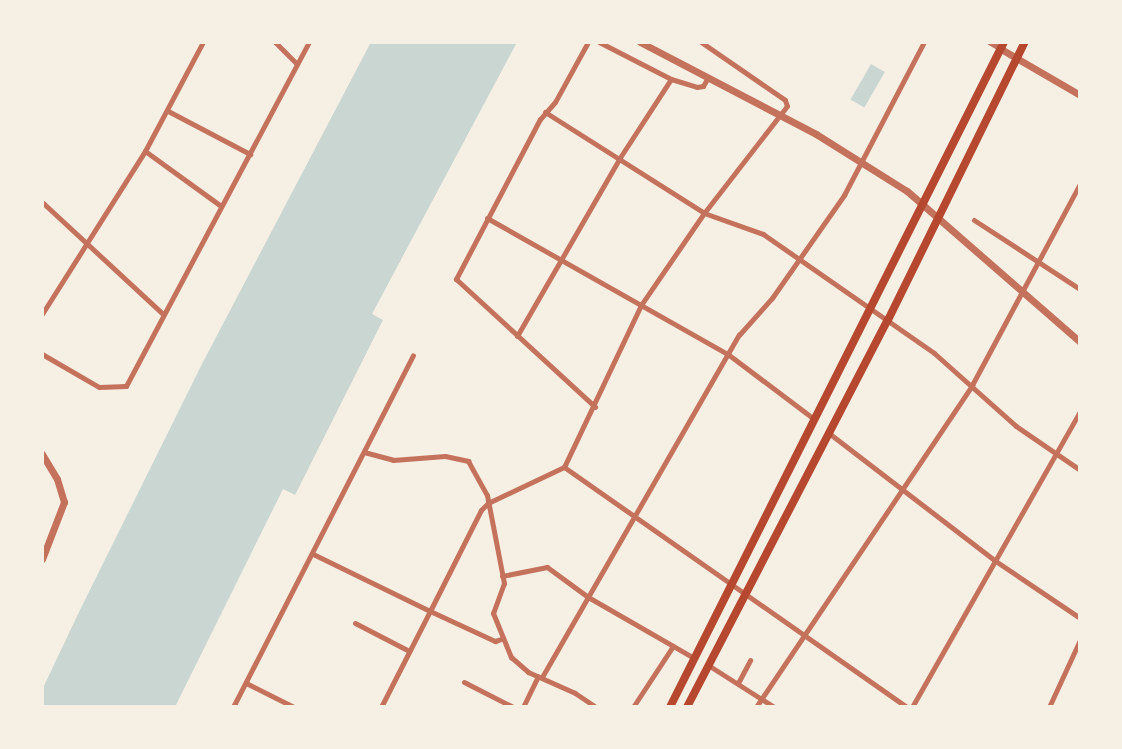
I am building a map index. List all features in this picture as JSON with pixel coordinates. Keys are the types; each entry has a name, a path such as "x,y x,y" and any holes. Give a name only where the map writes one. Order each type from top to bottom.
{"main road":[{"path":"687,707 888,320 1025,42"},
{"path":"670,707 1003,46"}],"street":[{"path":"42,314 145,151 203,42"},
{"path":"275,42 297,64"},
{"path":"42,354 99,387 126,386 309,42"},
{"path":"588,42 555,102 545,112 456,279 595,407"},
{"path":"599,42 671,79 697,87 703,86 707,79"},
{"path":"640,42 861,160 923,203 1080,342"},
{"path":"381,707 481,510 488,503 564,467 641,305 704,213 787,106 785,100 701,42"},
{"path":"523,707 739,335 772,298 844,195 924,42"},
{"path":"989,42 1003,46 1017,59 1080,95"},
{"path":"517,336 619,159 671,79"},
{"path":"168,111 250,154"},
{"path":"545,112 704,213 763,234 871,307 972,385 1016,426 1080,470"},
{"path":"145,151 221,206"},
{"path":"756,707 972,385 1080,184"},
{"path":"42,202 163,314"},
{"path":"487,218 729,355 814,419"},
{"path":"974,220 1080,289"},
{"path":"233,707 413,355"},
{"path":"564,467 909,707 1080,411"},
{"path":"829,433 994,560 1080,618"},
{"path":"364,452 393,460 445,456 468,461 478,475 488,503 504,583 493,613 501,639 516,664 596,707"},
{"path":"42,454 57,479 64,502 42,559"},
{"path":"313,554 495,641 501,639"},
{"path":"502,576 547,567 588,597 695,658"},
{"path":"355,623 409,651"},
{"path":"1049,707 1080,640"},
{"path":"633,707 673,646"},
{"path":"738,683 750,660"},
{"path":"708,665 763,697 774,707"},
{"path":"464,682 513,707"},
{"path":"246,683 294,707"}],"shaded area":[{"path":"371,42 517,42 372,314 383,320 295,495 283,489 175,707 42,707 42,690 79,612 202,364"},
{"path":"871,64 885,72 864,108 850,100"}]}
